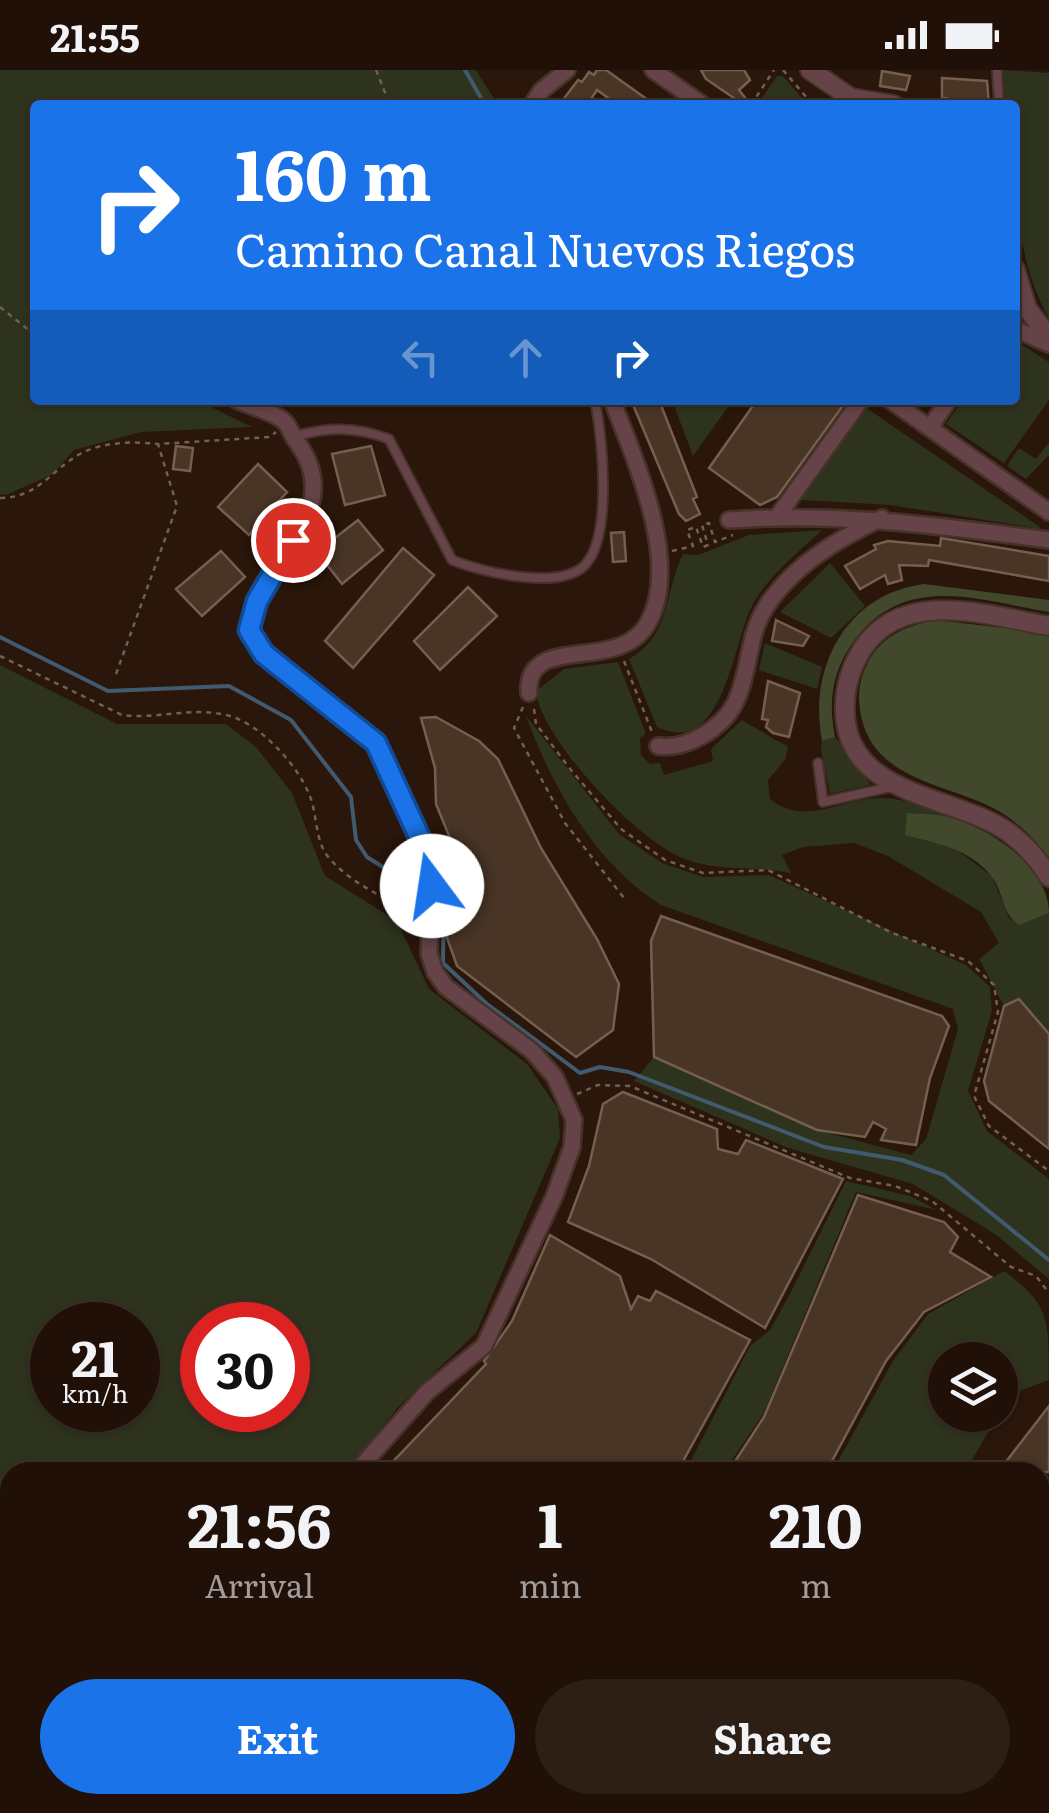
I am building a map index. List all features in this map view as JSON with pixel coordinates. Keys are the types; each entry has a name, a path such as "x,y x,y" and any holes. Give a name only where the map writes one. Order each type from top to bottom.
{"street":[{"path":"536,100 567,70"},
{"path":"653,70 696,100"},
{"path":"810,70 852,98 864,100"},
{"path":"1020,310 1049,341"},
{"path":"1020,331 1049,341"},
{"path":"245,405 288,430 312,462 316,484 311,510 257,601 249,630 264,654 364,730 388,762 432,871 428,953 446,987 532,1051 567,1098 574,1120 572,1147 492,1334 474,1358 427,1392 397,1421 364,1462"},
{"path":"528,693 528,681 536,666 560,654 620,650 649,623 658,593 647,494 614,405"},
{"path":"777,517 857,405"},
{"path":"898,405 1049,512"},
{"path":"930,426 945,405"},
{"path":"658,746 672,748 713,729 735,704 748,650 765,608 814,557 882,518"},
{"path":"729,520 882,518 1049,540"},
{"path":"1049,626 934,610 908,614 885,625 866,644 851,668 844,695 845,724 856,749 895,786 1008,832 1049,878"}],"lane":[{"path":"997,70 999,100"},
{"path":"288,430 363,430 389,439 452,560 481,572 560,578 584,565 599,534 602,441 595,405"},
{"path":"818,763 823,802 895,786"}],"path":[{"path":"376,70 388,100"},
{"path":"754,100 774,70"},
{"path":"782,70 809,100"},
{"path":"0,307 30,331"},
{"path":"0,498 32,492 79,454 105,446 270,437 288,430"},
{"path":"116,674 177,506 158,444"},
{"path":"656,555 693,546 688,530 696,527 702,547 708,545 702,525 710,523 715,542"},
{"path":"620,650 658,746"},
{"path":"0,656 122,715 199,710 236,718 261,732 310,796 328,858 363,886 428,921"},
{"path":"528,693 514,728 564,823 624,898"},
{"path":"528,693 536,724 571,770 622,828 665,860 703,873 768,870 890,932 968,961 994,985 998,1012 974,1096 989,1126 1049,1171"},
{"path":"567,1098 598,1085 630,1086 850,1178 920,1196 932,1201 1011,1267 1036,1276 1049,1294"}],"green space":[{"path":"0,70 476,70 495,100 30,100 30,405 207,405 252,427 141,432 74,450 53,474 6,495 0,494"},
{"path":"1003,70 1049,73 1049,319 1028,267 1020,228 1020,100 1005,100"},
{"path":"777,76 783,76 804,100 760,100"},
{"path":"1020,343 1049,362 1049,400 1004,463 946,424 959,405 1020,405"},
{"path":"674,405 729,405 693,456"},
{"path":"865,407 1041,529 890,505 801,500"},
{"path":"1049,442 1049,455 1026,479 1007,466 1019,448 1036,459"},
{"path":"822,530 776,574 753,604 712,712 697,727 680,733 657,727 629,659 643,649 660,626 683,554 698,555 749,535"},
{"path":"830,563 865,606 831,638 780,612"},
{"path":"924,584 1049,600 1049,612 944,596 919,598 896,606 874,619 847,652 834,687 835,737 822,741 821,687 838,639 873,602"},
{"path":"935,620 1049,633 1049,861 1030,836 1005,815 911,775 879,753 868,736 859,694 870,659 892,635"},
{"path":"765,643 822,667 817,689 759,670"},
{"path":"618,662 646,734 640,738 641,755 650,764 660,763 664,775 713,761 711,749 742,720 788,747 785,760 768,780 770,799 784,807 811,811 883,798 909,802 952,817 907,813 992,876 1009,918 1019,924 1049,913 1049,1034 1004,1006 979,959 999,943 981,912 888,856 854,843 803,847 782,855 791,873 724,867 685,859 643,833 573,761 554,735 536,691 564,669"},
{"path":"0,665 117,724 226,724 256,747 292,793 325,876 397,921 429,989 527,1064 558,1109 560,1138 476,1333 398,1407 355,1462 0,1462"},
{"path":"526,716 619,834 662,863 703,877 769,875 966,965 990,987 992,1011 968,1091 987,1131 1049,1179 1049,1279 995,1234 913,1184 788,1148 634,1081 654,1057 817,1130 911,1155 926,1139 958,1029 953,1009 661,905 637,888 596,846 579,822 549,770"},
{"path":"835,737 871,785 830,794 821,749 822,741"},
{"path":"907,813 954,818 1001,842 1040,881 1049,913 1019,925 1009,915 984,867 952,848 905,835"},
{"path":"846,1181 910,1196 937,1210 856,1192 764,1413 731,1462 690,1462 750,1346 770,1330"},
{"path":"1004,1271 1030,1293 1047,1327 1049,1380 1018,1392 1018,1342 928,1342 928,1432 988,1432 971,1462 837,1462 893,1361 928,1314"}],"building":[{"path":"597,70 606,70 648,100 611,100 597,90 590,100 563,100 578,80 582,82 589,72 594,75"},
{"path":"701,70 744,70 750,80 739,90 747,100 737,100 706,79"},
{"path":"882,71 910,76 906,90 880,86"},
{"path":"942,78 987,81 989,100 942,97"},
{"path":"633,405 661,405 700,514 686,521 679,514"},
{"path":"753,405 843,405 777,497 760,505 709,468"},
{"path":"176,446 193,448 190,471 173,469"},
{"path":"371,446 385,495 345,505 332,454"},
{"path":"258,464 287,492 249,535 218,507"},
{"path":"358,520 383,550 342,584 317,552"},
{"path":"624,532 626,561 613,562 611,533"},
{"path":"941,538 1049,556 1049,581 929,560 928,566 899,565 902,580 888,584 885,575 860,589 845,566 876,549 874,545 888,541 940,546"},
{"path":"403,548 434,575 353,668 325,641"},
{"path":"221,551 245,577 202,616 176,589"},
{"path":"468,587 497,616 440,670 414,641"},
{"path":"776,620 809,636 803,646 772,641"},
{"path":"768,681 800,693 789,737 773,733 766,727 768,720 762,719"},
{"path":"436,717 479,741 498,759 541,848 597,939 619,984 613,1030 576,1057 457,966 446,935 452,888 461,865 436,804 435,768 421,718"},
{"path":"661,916 942,1016 949,1026 930,1078 916,1145 881,1140 886,1129 873,1122 865,1137 817,1130 654,1057 651,941"},
{"path":"1019,999 1049,1034 1049,1149 989,1101 984,1081 1004,1006"},
{"path":"623,1092 717,1129 718,1149 738,1154 746,1140 843,1179 765,1328 651,1259 568,1222 589,1166 603,1104"},
{"path":"858,1195 944,1222 958,1237 950,1252 991,1277 924,1312 886,1361 831,1462 735,1462 764,1417"},
{"path":"550,1235 620,1276 631,1309 638,1296 650,1301 656,1291 750,1340 683,1462 393,1462 486,1364 484,1361 512,1321"},
{"path":"1049,1406 1049,1462 1006,1462"}],"waterway":[{"path":"465,70 482,100"},
{"path":"0,637 108,691 229,686 291,720 351,797 356,840 367,857 418,889"},
{"path":"444,888 443,963 487,1004 580,1073 600,1067 629,1072 824,1147 902,1160 944,1175 1049,1260"}],"route":[{"path":"293,540 257,601 249,630 264,654 376,743 428,856 432,886"}]}
